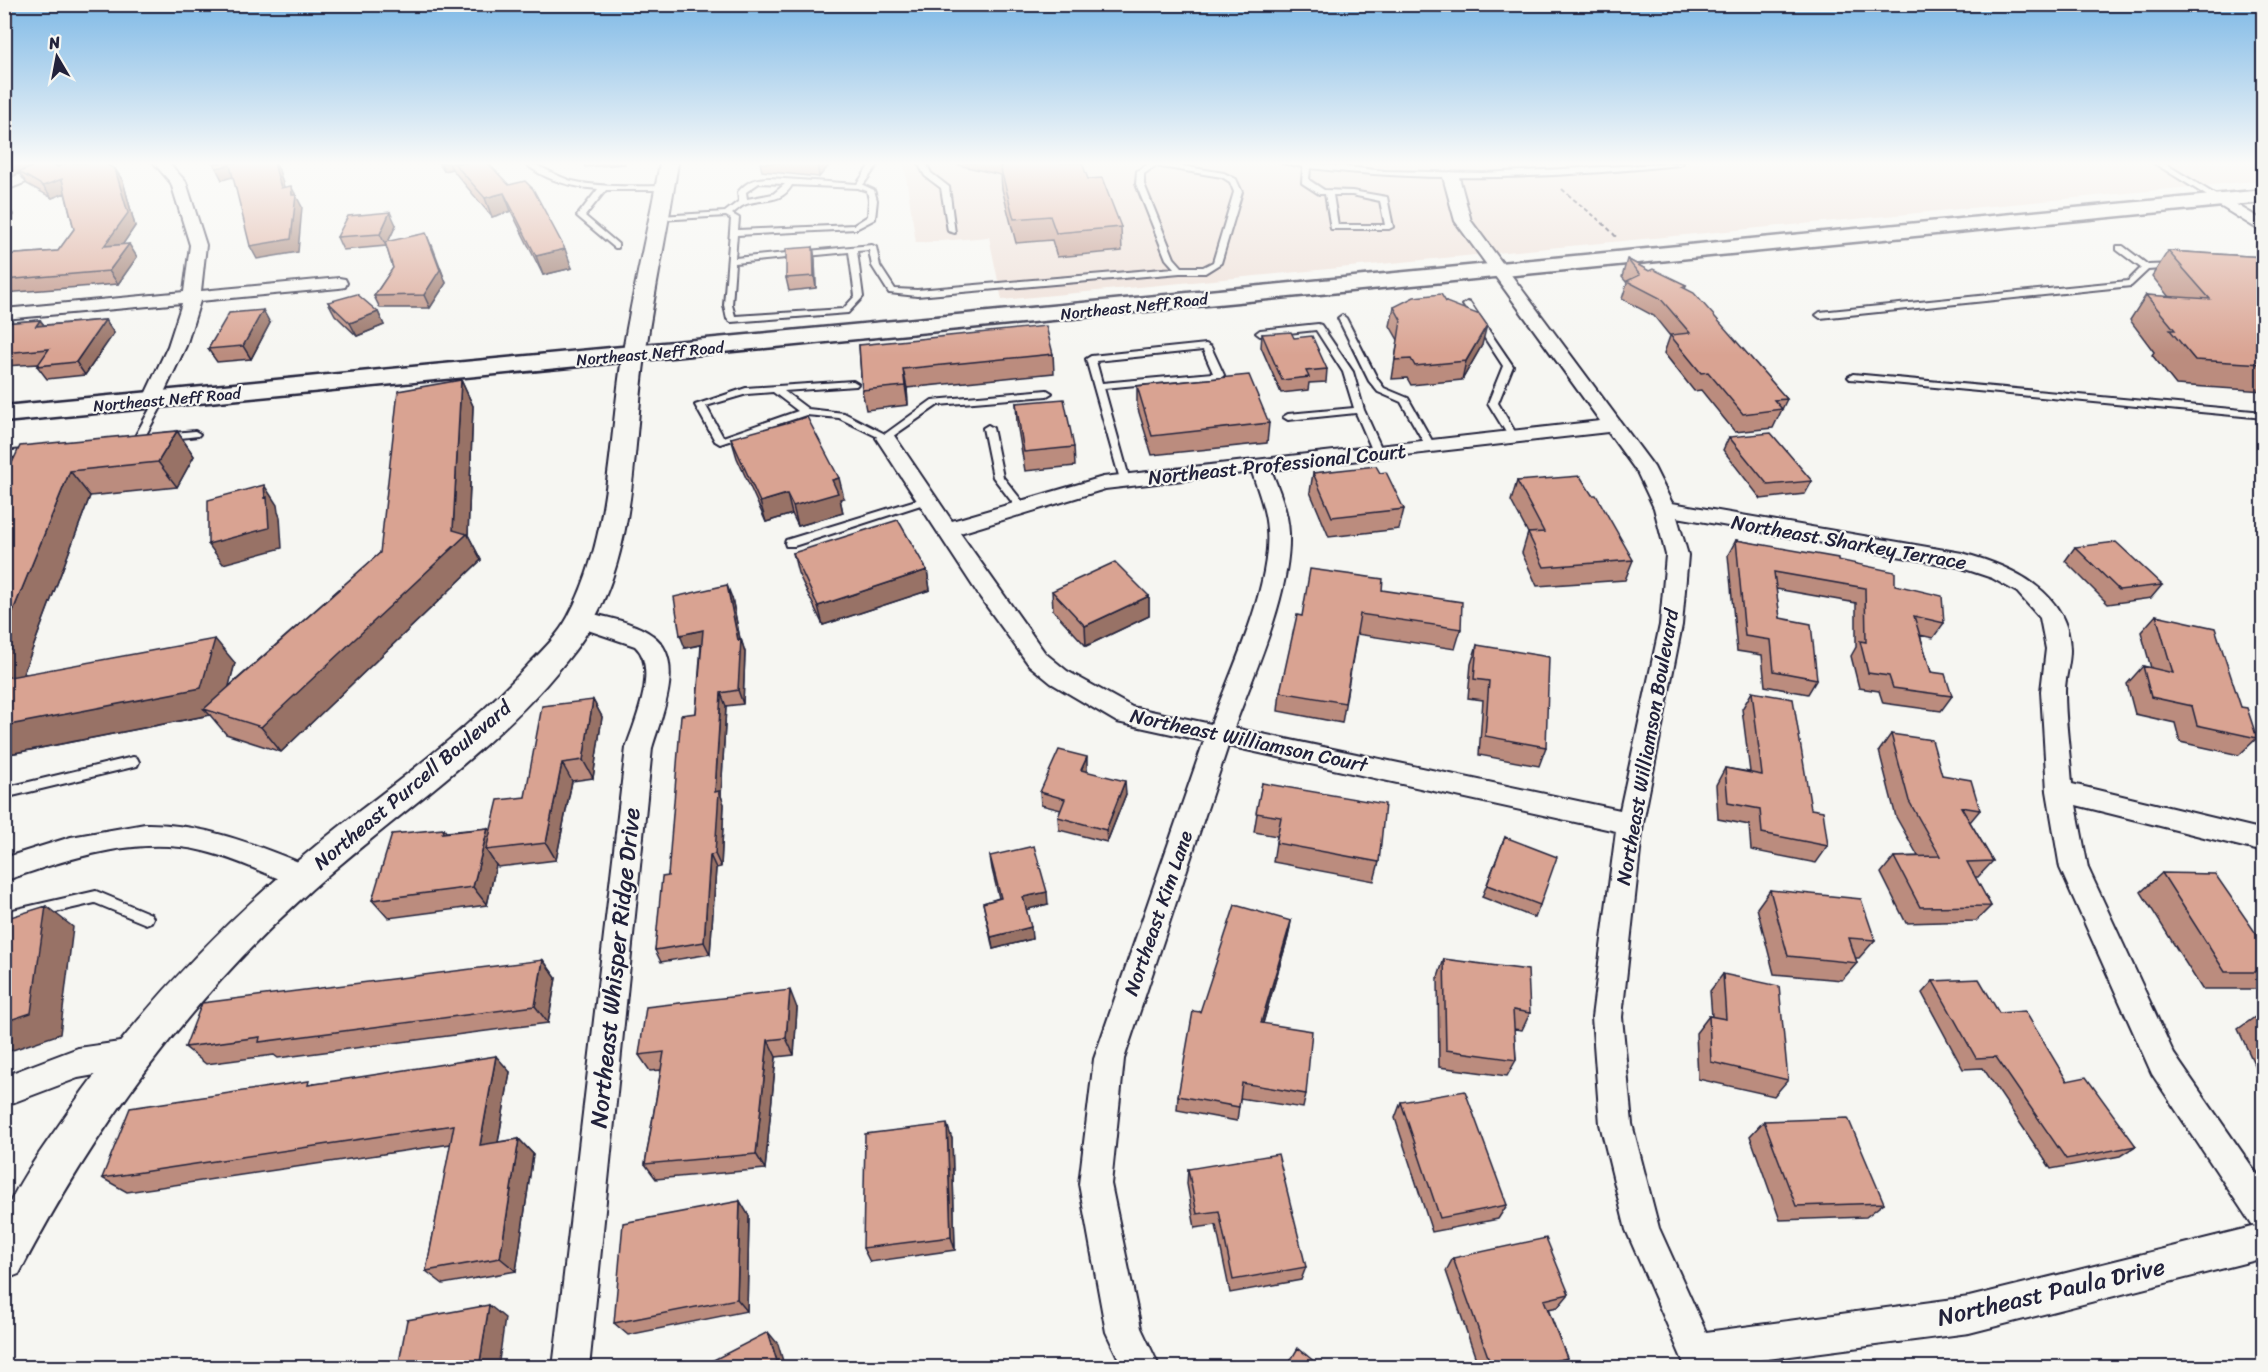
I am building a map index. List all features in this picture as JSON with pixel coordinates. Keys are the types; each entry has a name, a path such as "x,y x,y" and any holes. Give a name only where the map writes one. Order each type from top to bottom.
{"main road":[{"name":"Northeast Neff Road","path":"4,414 1946,227"}],"street":[{"path":"155,400 177,346 192,298 198,245 192,227"},
{"name":"Northeast Purcell Boulevard","path":"4,1259 27,1213 69,1145 134,1054 206,967 303,876 448,760 522,694 581,619 600,574 610,533 634,355 658,227"},
{"name":"Northeast Williamson Boulevard","path":"1467,227 1647,471 1664,508 1677,555 1671,625 1630,823 1607,1017 1616,1124 1643,1230 1699,1359"},
{"path":"4,314 339,283"},
{"name":"Northeast Professional Court","path":"946,530 1103,483 1614,424"},
{"name":"Northeast Williamson Court","path":"886,438 988,592 1037,659 1059,677 1126,715 1630,823"},
{"name":"Northeast Kim Lane","path":"1142,1368 1124,1332 1095,1184 1108,1059 1219,735 1252,648 1277,567 1278,530 1271,497 1259,465"},
{"name":"Northeast Sharkey Terrace","path":"1664,508 1962,560 2000,573 2025,587 2051,615 2058,649 2053,691 2060,791 2074,868 2163,1064 2264,1213"},
{"name":"Northeast Whisper Ridge Drive","path":"571,1368 639,748 658,681 656,657 645,640 581,619"},
{"path":"2060,791 2264,841"},
{"path":"4,870 83,845 148,835 188,837 216,844 303,876"},
{"path":"4,1091 78,1063 134,1054"},
{"name":"Northeast Paula Drive","path":"1699,1359 1969,1315 2264,1241"}],"lane":[{"path":"593,227 615,246"},
{"path":"735,227 728,305 730,319 846,311 859,297 853,249"},
{"path":"735,232 855,227"},
{"path":"951,227 952,231"},
{"path":"1157,227 1170,260 1180,270"},
{"path":"731,261 872,247 876,266 892,291 917,293 1180,270 1205,270 1217,263 1228,227"},
{"path":"1335,227 1389,227"},
{"path":"2120,248 2146,268"},
{"path":"1820,315 2131,283 2146,268 2181,265"},
{"path":"1467,305 1508,366 1493,403 1513,437"},
{"path":"1342,318 1374,381 1381,390 1405,400 1430,446"},
{"path":"1260,333 1318,327 1348,372 1359,410 1378,452"},
{"path":"1099,386 1219,375 1206,347 1091,358 1125,481"},
{"path":"1853,377 2264,415"},
{"path":"853,384 746,391 700,405 720,441 805,412 841,414 886,438 935,402 1047,393"},
{"path":"775,389 805,412"},
{"path":"138,440 155,400"},
{"path":"1288,417 1359,410"},
{"path":"988,428 998,477 1022,508"},
{"path":"126,441 195,434"},
{"path":"4,455 31,452"},
{"path":"790,543 926,500"},
{"path":"4,793 133,762"},
{"path":"4,918 96,897 146,918"}],"path":[{"path":"1608,227 1621,243"}],"shaded area":[{"path":"914,227 1769,227 1002,300 989,237 916,243"}],"building":[{"path":"74,227 118,227 104,246 129,244 109,271 4,280 4,255 58,251"},
{"path":"245,227 292,227 291,239 250,246"},
{"path":"342,227 383,227 380,234 337,237"},
{"path":"521,227 553,227 565,249 536,256"},
{"path":"1054,227 1121,227 1056,233"},
{"path":"426,233 440,270 424,295 374,296 393,268 385,242"},
{"path":"813,247 814,276 786,278 786,249"},
{"path":"2168,251 2264,257 2264,364 2195,360 2170,330 2175,330 2146,295 2210,299"},
{"path":"1627,259 1649,271 1653,269 1686,285 1682,287 1694,293 1787,399 1774,400 1782,409 1743,414 1708,372 1701,373 1670,335 1690,333 1660,298 1627,281 1640,275"},
{"path":"357,294 378,312 350,323 328,302"},
{"path":"1441,294 1446,302 1480,315 1487,325 1466,361 1415,366 1411,359 1395,360 1401,320 1394,307 1414,297"},
{"path":"263,310 243,346 208,349 229,313"},
{"path":"40,320 36,326 105,320 76,362 37,366 49,349 4,353 4,323"},
{"path":"1046,326 1053,354 903,369 905,386 862,390 859,345"},
{"path":"1291,332 1294,338 1312,336 1327,369 1306,371 1309,377 1282,380 1262,334"},
{"path":"1249,375 1269,423 1152,436 1137,386"},
{"path":"461,380 453,530 467,534 261,727 204,709 380,553 398,391"},
{"path":"1064,399 1074,447 1024,452 1016,403"},
{"path":"807,417 839,478 832,480 838,493 793,506 787,494 760,502 731,438"},
{"path":"177,431 158,462 70,471 4,633 4,480 20,446"},
{"path":"1771,433 1812,481 1768,485 1729,437"},
{"path":"1376,466 1380,473 1386,472 1404,509 1332,517 1313,473"},
{"path":"1580,476 1592,495 1596,495 1633,560 1544,567 1528,533 1544,532 1517,481"},
{"path":"264,485 269,528 208,544 208,500"},
{"path":"898,520 927,570 818,606 793,553"},
{"path":"1736,540 1838,558 1838,560 1895,572 1895,585 1942,596 1944,623 1914,616 1931,672 1945,674 1952,696 1893,688 1889,676 1868,673 1860,641 1866,642 1865,588 1774,572 1780,618 1811,624 1817,679 1774,671 1771,640 1745,636"},
{"path":"2116,542 2162,585 2119,590 2075,547"},
{"path":"1115,562 1149,596 1085,626 1052,591"},
{"path":"1310,569 1383,579 1382,590 1462,602 1461,629 1360,614 1345,703 1280,692 1297,615 1302,616"},
{"path":"727,585 738,640 741,639 738,690 721,693 715,792 719,791 715,854 710,855 704,942 655,950 662,877 668,876 681,715 696,713 703,630 680,635 674,597"},
{"path":"2156,615 2215,628 2241,707 2247,708 2257,738 2197,725 2192,706 2151,697 2143,666 2173,673"},
{"path":"215,639 201,688 4,726 4,678"},
{"path":"1477,645 1549,657 1546,747 1485,736 1489,681 1474,679"},
{"path":"1752,692 1793,699 1811,809 1823,811 1828,846 1762,833 1760,809 1728,803 1725,768 1762,775"},
{"path":"593,700 583,760 562,763 546,843 486,850 498,800 525,797 542,706"},
{"path":"1891,734 1932,740 1942,775 1971,780 1980,810 1961,807 1993,861 1967,862 1991,906 1920,907 1894,857 1940,856 1909,801"},
{"path":"1059,750 1087,757 1081,770 1125,781 1106,830 1058,817 1065,799 1040,792"},
{"path":"1262,783 1385,804 1379,862 1276,843 1281,817 1256,813"},
{"path":"488,828 473,887 372,900 392,834 444,829 442,833"},
{"path":"1505,837 1557,857 1540,905 1487,885"},
{"path":"1034,846 1047,892 1023,897 1031,927 991,937 983,903 1001,898 990,856"},
{"path":"2162,873 2215,874 2264,945 2264,972 2225,972"},
{"path":"1770,890 1861,899 1875,940 1849,938 1857,963 1788,956"},
{"path":"1235,905 1291,921 1261,1023 1312,1031 1306,1094 1242,1083 1239,1107 1178,1096 1193,1011 1200,1012"},
{"path":"46,906 31,1013 4,1022 4,919"},
{"path":"1444,959 1528,970 1530,1013 1513,1010 1516,1060 1446,1050"},
{"path":"543,960 535,1006 259,1042 260,1037 185,1047 202,1003"},
{"path":"1723,974 1779,986 1788,1080 1711,1062 1709,1016 1726,1019"},
{"path":"1979,979 1999,1013 2025,1011 2067,1081 2086,1077 2136,1146 2066,1159 1996,1057 1976,1058 1933,981"},
{"path":"790,990 786,1038 768,1040 756,1154 645,1164 664,1052 639,1055 646,1007"},
{"path":"496,1056 480,1145 519,1139 500,1258 426,1271 454,1125 102,1178 130,1108 309,1081 308,1085"},
{"path":"1465,1091 1507,1205 1440,1218 1401,1102"},
{"path":"1848,1118 1884,1203 1796,1206 1764,1121"},
{"path":"947,1124 951,1237 863,1248 865,1134"},
{"path":"1278,1154 1306,1267 1233,1280 1219,1211 1197,1214 1188,1169"},
{"path":"740,1201 737,1299 614,1323 623,1223"},
{"path":"1546,1238 1569,1294 1544,1300 1567,1358 1523,1368 1492,1368 1453,1258"},
{"path":"489,1305 479,1368 398,1368 407,1320"},
{"path":"768,1332 779,1368 707,1368 706,1364"},
{"path":"1298,1348 1322,1368 1286,1368"}]}
